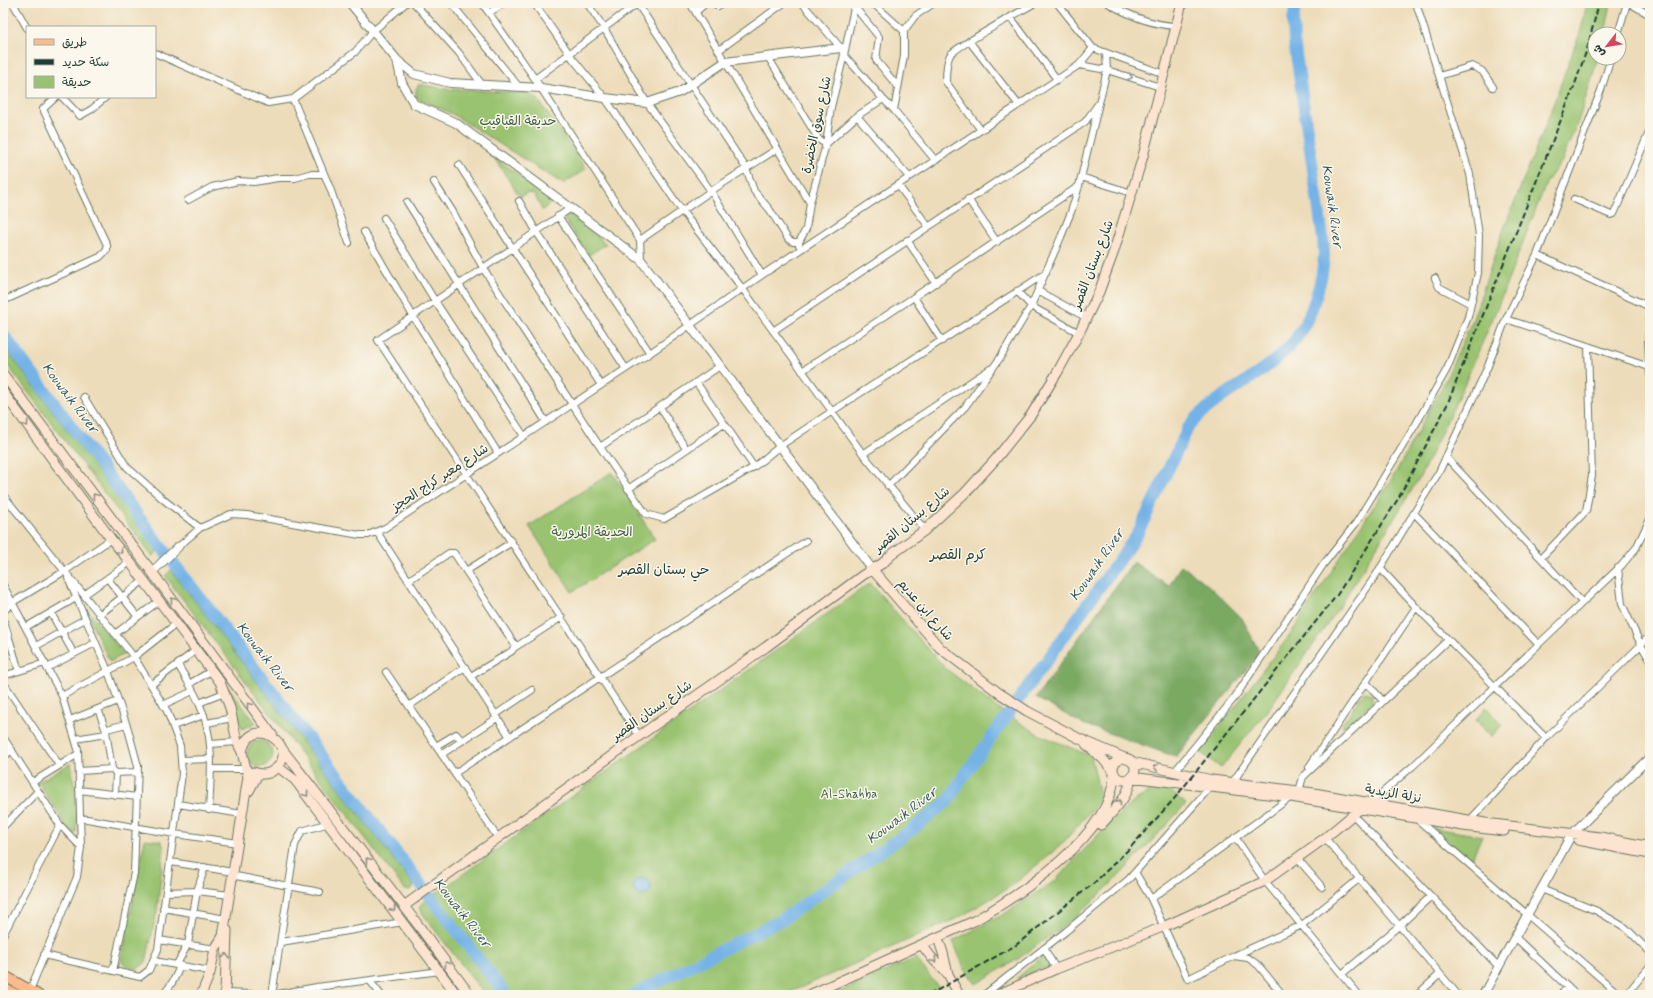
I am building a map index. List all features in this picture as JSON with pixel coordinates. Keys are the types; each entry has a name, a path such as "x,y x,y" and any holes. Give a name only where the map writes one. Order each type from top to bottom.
{"main road":[{"name":"شارع بستان القصر","path":"404,906 639,736 766,647 863,574 872,570 925,530 965,493 996,460 1032,415 1079,333 1087,318 1114,252 1132,193 1182,3"},
{"path":"3,374 155,568 283,750 404,906 470,995"},
{"path":"3,392 111,539 220,682 232,718 237,742 242,752 248,777 227,932 225,994"},
{"name":"شارع ابن عديم","path":"872,570 940,648 999,693 1027,711 1080,739"},
{"path":"242,752 246,741 255,734 261,733 273,736"},
{"name":"نزلة الزبدية","path":"1080,739 1130,761 1212,780 1299,791 1570,836 1650,854"},
{"path":"1080,739 1102,758 1114,773 1122,780 1131,777"},
{"path":"246,767 258,774 269,773 278,767 283,756 283,750"},
{"path":"820,995 939,940 976,925 1003,909 1044,881 1065,864 1092,837 1126,795 1130,787 1134,768 1130,761 1119,759 1114,764 1114,783 1105,810 1086,834 1060,860 1030,885 995,909 939,940"},
{"path":"278,767 295,780 329,823 458,995"},
{"path":"201,995 210,971 215,949 223,936 249,790 258,774"},
{"name":"نزلة الزبدية","path":"1131,777 1291,797 1463,826 1570,836 1600,837 1650,847"},
{"path":"997,995 1056,969 1165,926 1265,881 1325,838 1361,808"},
{"path":"939,940 948,974 959,995"},
{"path":"924,947 948,974"},
{"path":"809,995 924,947"},
{"path":"3,975 34,993"},
{"path":"3,988 17,995"}],"street":[{"path":"13,3 26,26"},
{"path":"350,3 398,60 414,74 450,83 541,88 647,103 680,92 725,62 842,52"},
{"path":"156,53 268,103 293,99 355,52 373,31 406,3"},
{"path":"414,3 459,53 483,86"},
{"path":"451,3 519,87"},
{"path":"482,3 535,79 640,240 641,260"},
{"path":"489,13 504,3"},
{"path":"534,3 605,98 682,211 742,288 831,412 888,486 925,530"},
{"path":"587,3 604,28 647,103 711,191 762,275"},
{"path":"535,79 637,3 746,168 754,191 770,210 788,239 793,242 799,242"},
{"path":"690,3 697,11 725,62 810,203"},
{"path":"697,11 706,3"},
{"path":"712,3 718,6 722,3"},
{"path":"718,50 784,3"},
{"path":"802,3 935,160"},
{"path":"894,110 904,56 904,31 915,16 934,3"},
{"path":"980,129 946,82 949,56 952,52 1036,3"},
{"path":"1057,3 1093,48 1164,74"},
{"path":"1108,3 1122,12 1163,26 1176,26"},
{"path":"1175,771 1235,697 1323,565 1356,523 1416,424 1447,369 1468,317 1478,272 1479,235 1470,174 1416,3"},
{"path":"1621,26 1628,3 1650,15"},
{"path":"854,4 879,37 876,60 898,87"},
{"name":"شارع سوق الخضرة","path":"800,251 799,242 806,229 810,203 826,144 831,107 842,52 854,4"},
{"path":"875,4 904,31"},
{"path":"1011,18 1056,78"},
{"path":"969,42 1018,104"},
{"name":"شارع معبر كراج الحجز","path":"178,547 200,528 231,514 247,515 360,535 368,535 377,532 650,353 742,288 800,251 1079,64 1093,48"},
{"path":"888,486 965,407 994,367 1031,306 1062,237 1079,186 1108,70 1106,54"},
{"path":"768,58 819,140 826,144 857,116 883,99"},
{"path":"398,60 402,83 414,104 456,123 641,260 872,570"},
{"path":"1079,64 1108,70 1160,87"},
{"path":"1439,76 1472,66 1482,71 1493,87"},
{"path":"1232,783 1380,568 1439,472 1488,366 1506,319 1536,255 1601,90 1608,66"},
{"path":"3,301 100,257 107,250 107,245 43,109 55,98"},
{"path":"63,98 80,116 92,109 105,98"},
{"path":"293,99 349,243"},
{"path":"773,331 1085,122 1100,101"},
{"path":"857,116 909,177"},
{"path":"1574,199 1611,215 1614,214 1650,130"},
{"path":"640,240 711,191 777,149"},
{"path":"459,165 601,385"},
{"path":"188,200 212,187 238,181 254,182 278,178 296,178 309,174 323,174"},
{"path":"1081,176 1132,193"},
{"path":"434,182 453,212 483,268 628,489 646,514 664,519 754,467 780,446 831,412 1046,273"},
{"path":"898,185 928,226"},
{"path":"802,371 936,283 1079,186"},
{"path":"968,199 997,242"},
{"path":"519,201 536,231 626,369"},
{"path":"407,202 546,422"},
{"path":"571,208 378,340 601,676 639,736"},
{"path":"558,216 650,353"},
{"path":"384,218 435,301 524,436"},
{"path":"364,232 413,316 498,453"},
{"path":"907,240 936,283"},
{"path":"1536,255 1649,304 1650,315 1648,341 1650,376"},
{"path":"1435,278 1439,287 1471,304"},
{"path":"1017,291 1031,306 1079,333"},
{"path":"1038,291 1087,318"},
{"path":"914,297 942,341"},
{"path":"1506,319 1649,367"},
{"path":"1541,558 1586,511 1592,476 1588,346"},
{"path":"600,447 720,366"},
{"path":"863,454 994,367"},
{"path":"696,382 754,467"},
{"path":"84,398 126,467 164,500 200,528"},
{"path":"660,407 686,449"},
{"path":"628,489 724,424"},
{"path":"1446,456 1582,602"},
{"path":"3,495 134,657 163,705 180,746 182,774 175,834 158,949 149,970 140,977 44,955"},
{"path":"1414,513 1538,644"},
{"path":"1370,803 1413,766 1618,568 1636,548 1650,519"},
{"path":"377,532 510,737"},
{"path":"3,612 13,602 65,571 111,539"},
{"path":"455,773 806,541"},
{"path":"466,571 512,542"},
{"path":"155,568 178,547"},
{"path":"409,580 452,552 454,553 515,645 514,648"},
{"path":"84,595 130,562"},
{"path":"1380,568 1448,640 1546,738"},
{"path":"1618,568 1622,604 1641,645 1650,660"},
{"path":"65,571 108,672 126,724 138,766 137,828 134,873 113,971"},
{"path":"108,579 138,617"},
{"path":"99,615 143,581"},
{"path":"3,586 13,602 62,696 70,720 78,754 81,847 74,884 44,955 34,993"},
{"path":"26,627 76,598"},
{"path":"115,634 159,601"},
{"path":"1299,791 1303,777 1416,607"},
{"path":"51,613 74,654"},
{"path":"470,676 562,617"},
{"path":"3,618 6,639 19,671"},
{"path":"36,646 85,619"},
{"path":"62,696 134,657 176,624"},
{"path":"1470,820 1546,738 1650,636"},
{"path":"1303,777 1448,640"},
{"path":"3,676 46,665 74,654 96,643"},
{"path":"151,685 196,650"},
{"path":"178,665 193,691 207,723 211,744 212,769 209,810"},
{"path":"409,706 465,667"},
{"path":"189,684 211,670"},
{"path":"386,672 498,838"},
{"path":"3,682 59,765"},
{"path":"1366,682 1383,701"},
{"path":"442,754 532,690"},
{"path":"163,705 193,691"},
{"path":"199,703 224,693"},
{"path":"70,720 118,701"},
{"path":"98,709 106,731 114,771 115,795"},
{"path":"173,726 204,716"},
{"path":"207,723 232,718"},
{"path":"75,739 106,734 107,729 126,724"},
{"path":"436,746 456,734 462,741"},
{"path":"3,737 60,825 81,847"},
{"path":"211,744 237,742"},
{"path":"3,757 12,750"},
{"path":"33,782 78,754"},
{"path":"1483,995 1570,836 1650,757"},
{"path":"181,760 211,760"},
{"path":"212,769 246,767"},
{"path":"79,771 138,772"},
{"path":"984,995 1129,879 1211,786"},
{"path":"80,790 115,795 137,796"},
{"path":"3,827 38,791"},
{"path":"1151,899 1291,797"},
{"path":"178,804 242,814"},
{"path":"1353,815 1498,967"},
{"path":"1415,817 1620,995"},
{"path":"81,818 238,843"},
{"path":"272,995 295,845 302,831 329,823"},
{"path":"3,935 60,825"},
{"path":"1235,837 1265,881 1358,995"},
{"path":"1325,838 1458,995"},
{"path":"1297,858 1322,887"},
{"path":"171,862 205,867 320,892"},
{"path":"177,964 188,944 192,913 205,867"},
{"path":"1135,872 1165,926 1188,979 1302,925 1360,878"},
{"path":"1541,888 1597,911 1626,928 1650,952"},
{"path":"166,892 197,891 230,895"},
{"path":"1342,974 1400,925 1431,896"},
{"path":"163,908 226,919"},
{"path":"281,942 403,922"},
{"path":"1515,937 1576,995"},
{"path":"159,940 215,949"},
{"path":"1044,948 1056,969"},
{"path":"1234,956 1248,958 1258,965 1283,995"},
{"path":"154,961 210,971"},
{"path":"163,995 172,985 177,974 180,966 177,964"},
{"path":"1626,995 1650,966"},
{"path":"225,994 272,995 317,987 440,971"},
{"path":"1417,995 1440,974"},
{"path":"370,981 381,995"},
{"path":"317,987 323,995"},
{"path":"1560,995 1568,987"}],"green space":[{"path":"1587,3 1611,3 1607,26 1587,26 1587,66 1596,66 1579,119 1562,161 1547,181 1496,311 1464,385 1420,477 1338,609 1270,707 1221,768 1200,752 1290,635 1396,472 1443,385 1473,319 1504,228 1544,129 1581,30"},
{"name":"حديقة القباقيب","path":"419,84 446,89 527,93 537,98 586,169 563,184 454,115 416,97 416,89"},
{"path":"493,156 554,201 542,210 534,194 527,193 520,197"},
{"path":"570,214 606,244 589,255 564,219"},
{"path":"3,345 158,551 153,556 3,359"},
{"name":"الحديقة المرورية","path":"612,472 655,539 572,592 529,526"},
{"path":"1133,562 1169,586 1181,565 1209,586 1242,618 1260,653 1176,757 1083,724 1036,698"},
{"path":"171,570 414,886 410,890 405,890 165,576"},
{"name":"Al-Shahba","path":"870,583 945,668 1000,710 1038,734 1091,756 1101,799 1061,845 1013,885 960,917 784,995 485,995 422,913 420,905"},
{"path":"82,603 124,654 110,662"},
{"path":"228,687 256,723 242,729"},
{"path":"1366,692 1372,694 1372,702 1347,727 1343,727 1343,723 1363,693"},
{"path":"1486,707 1502,725 1491,737 1476,720"},
{"path":"260,741 269,745 273,754 269,763 260,767 251,763 247,754 251,745"},
{"path":"71,763 78,810 76,833 71,834 38,782"},
{"path":"1162,784 1186,804 1119,876 1074,919 1018,959 976,984 964,968 953,941 1004,914 1055,881 1111,821 1136,800"},
{"path":"1433,828 1482,836 1471,860"},
{"path":"145,839 161,841 164,847 157,911 146,962 134,969 121,961"},
{"path":"1043,956 1049,966 1016,979"},
{"path":"916,958 944,995 832,995"}],"water":[{"path":"642,878 648,881 651,887 648,893 642,896 636,893 633,887 636,881"}],"waterway":[{"name":"Kouwaik River","path":"632,995 781,920 913,829 948,801 963,777 1137,535 1189,426 1213,404 1274,361 1295,340 1304,326 1316,296 1322,275 1324,256 1322,231 1294,41 1293,20 1296,3"},
{"name":"Kouwaik River","path":"3,334 159,544 506,995"}],"railway":[{"path":"929,995 1016,945 1094,883 1129,849 1174,799 1337,595 1398,499 1447,405 1574,87 1587,49 1599,3"}],"district":[{"name":"كرم القصر","path":"958,555"},
{"name":"حي بستان القصر","path":"664,570"}]}
